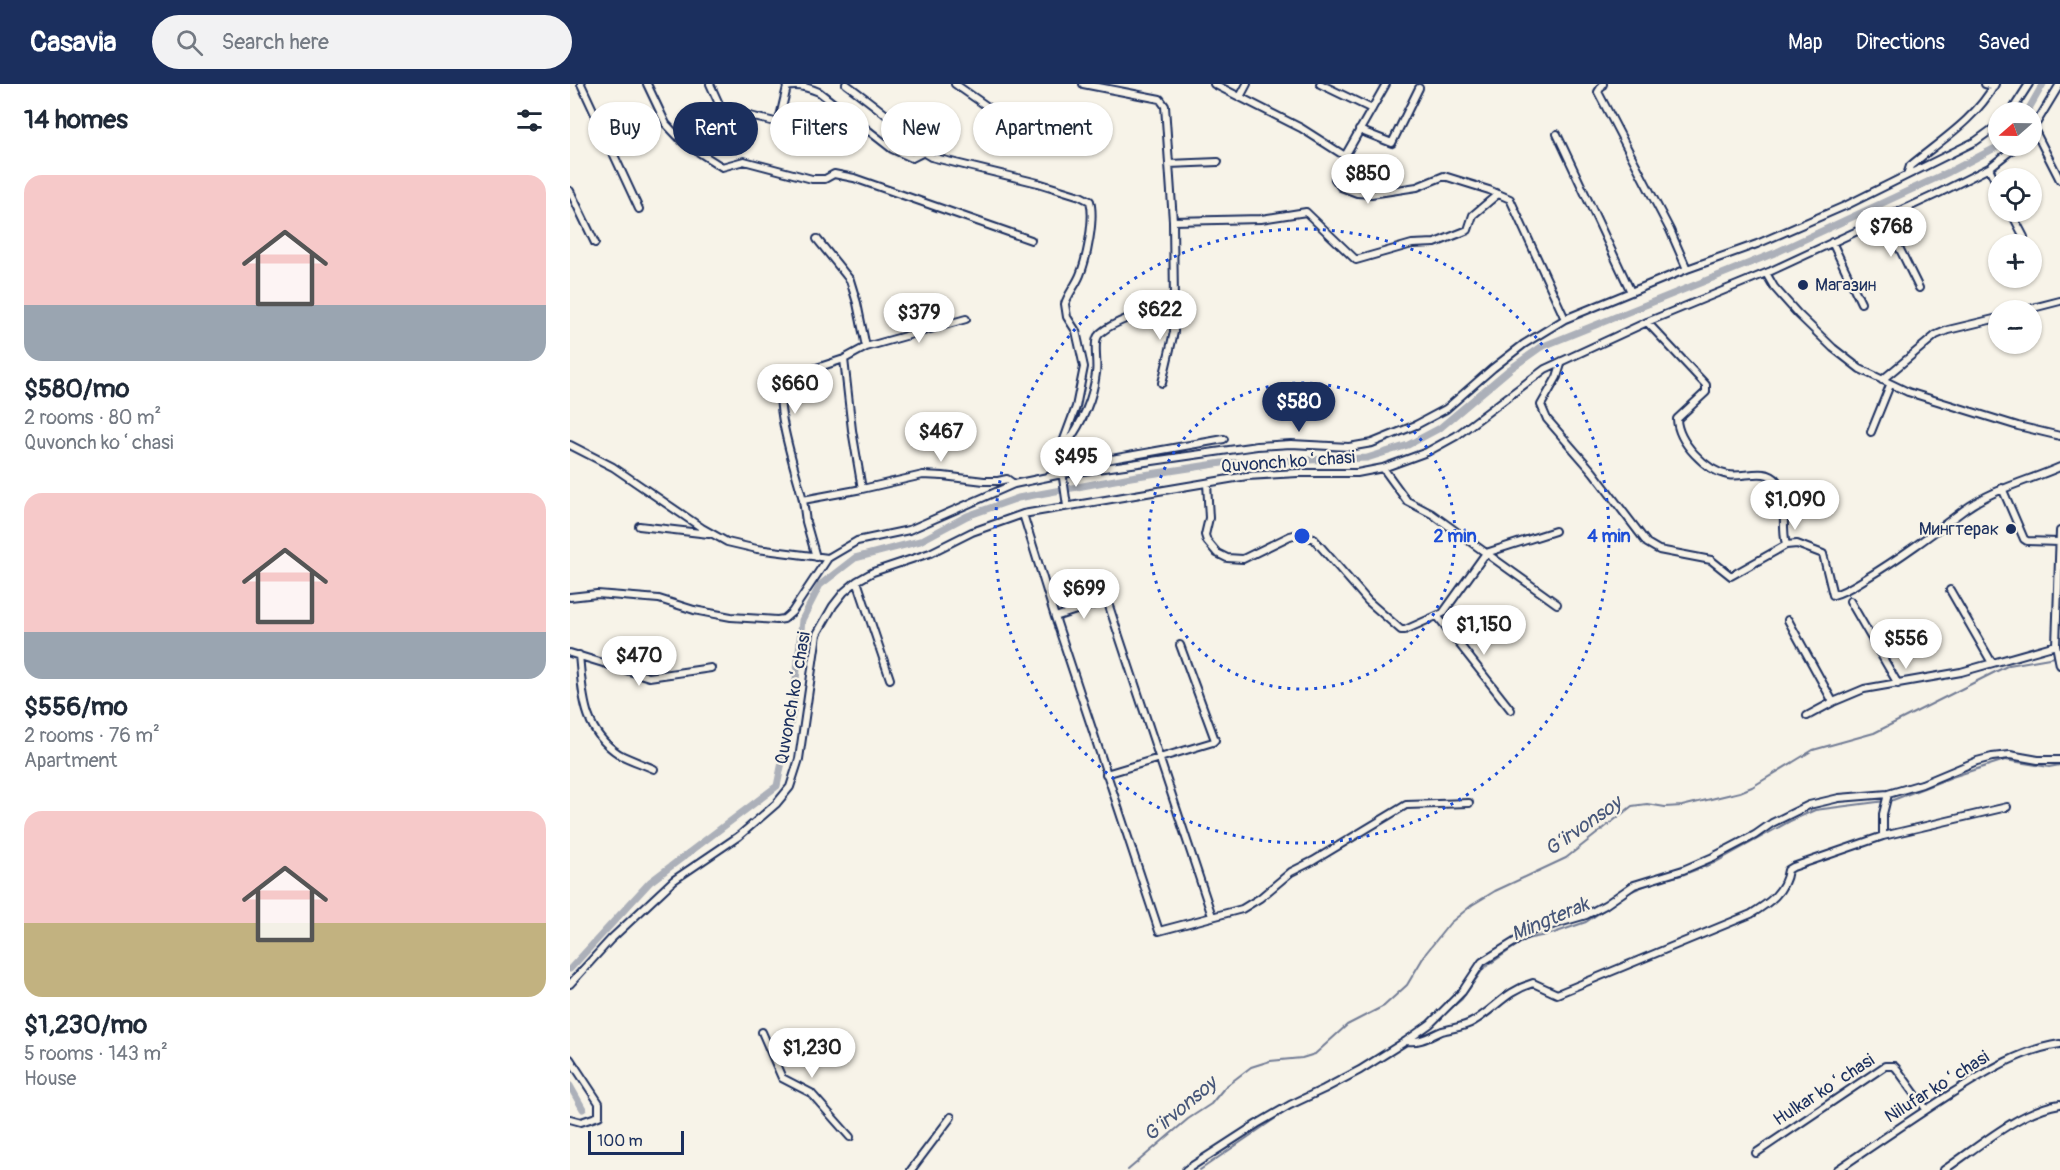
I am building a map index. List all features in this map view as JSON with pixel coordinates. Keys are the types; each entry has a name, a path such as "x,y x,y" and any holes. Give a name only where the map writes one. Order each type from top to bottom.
{"street":[{"path":"581,84 639,209"},
{"path":"647,84 666,124 683,142 722,167 744,161 812,179 825,179 834,174 854,178 1031,240"},
{"path":"710,84 720,106 725,110 775,122 779,121 787,87 791,84 807,87 819,92 881,140"},
{"path":"846,84 881,111"},
{"path":"955,84 982,102"},
{"path":"1083,84 1160,99 1165,106 1173,221 1174,332 1162,383"},
{"path":"1215,84 1301,128 1345,156"},
{"path":"1240,97 1247,84"},
{"path":"1320,84 1372,109"},
{"path":"1386,84 1345,156 1335,179 1341,187 1357,193 1371,194 1417,187 1444,176 1510,199 1565,319"},
{"path":"1603,84 1598,92 1670,230 1687,269"},
{"path":"1907,175 1910,166 1958,127 1985,100 1995,85 1985,84"},
{"path":"2018,102 2029,84"},
{"path":"2042,114 2060,84"},
{"path":"1359,130 1392,143 1419,88"},
{"path":"1061,468 1257,446 1290,444 1349,447 1372,443 1416,425 1446,409 1524,344 1565,319 1687,269 1757,244 1847,205 1976,141 1988,132"},
{"path":"1557,134 1631,292"},
{"path":"2042,148 2060,180"},
{"path":"929,156 1038,183 1090,201 1092,209 1087,250 1080,274 1065,304 1067,317 1076,331 1084,367 1076,407 1060,456 1067,506"},
{"name":"Quvonch koʻchasi","path":"1989,168 2005,156"},
{"path":"1169,164 1218,162"},
{"name":"Quvonch koʻchasi","path":"570,984 611,939 674,880 739,836 776,804 790,787 799,759 817,634 833,606 857,581 873,572 930,553 980,529 1023,514 1247,476 1298,472 1357,473 1383,468 1427,452 1442,444 1545,369 1647,322 1766,273 1885,219 1988,168"},
{"path":"570,191 595,243"},
{"path":"1173,221 1261,219 1306,212 1356,260 1412,244 1435,243 1468,230 1473,215 1498,194"},
{"path":"1885,219 1919,288"},
{"path":"817,239 850,280 866,347"},
{"path":"1832,242 1861,303"},
{"path":"1766,273 1774,287 1833,348 1860,369 1890,385 2018,426 2060,436"},
{"path":"2042,306 2060,301"},
{"path":"1061,468 1066,445 1083,420 1093,388 1097,371 1095,342 1098,336 1116,324 1174,302"},
{"path":"816,557 783,420 780,398 784,381 866,347 966,319"},
{"path":"1882,380 1936,335 1988,320"},
{"path":"1647,322 1706,385 1706,392 1677,419 1680,431 1687,443 1709,466 1721,473 1740,476 1764,474 1773,476 1782,489 1783,529 1786,545"},
{"path":"844,358 850,419 862,489"},
{"path":"1562,361 1557,377 1541,405 1547,419 1593,472 1647,543 1659,550 1711,560 1731,576 1786,545 1797,544 1823,554 1833,595 1843,593 1892,562 1964,510 2002,488 2060,467"},
{"path":"1871,432 1890,385"},
{"path":"570,597 597,594 659,598 694,610 722,615 784,619 792,612 828,558 857,541 909,530 1014,484 1061,468 1224,439"},
{"path":"570,445 613,467 712,534 735,545 828,558"},
{"path":"1383,468 1407,501 1432,514 1557,604"},
{"path":"803,500 936,475 984,481 1007,479 1014,484"},
{"path":"1207,483 1209,518 1206,535 1207,541 1217,553 1227,558 1243,559 1290,536 1305,535 1320,544 1368,601 1401,630 1438,616 1448,607 1486,553 1555,531"},
{"path":"2002,488 2027,541 2059,542"},
{"path":"1023,514 1159,931 1242,909 1260,898 1291,872 1406,805 1469,803"},
{"path":"639,526 712,534"},
{"path":"2060,531 2057,647 2060,665"},
{"path":"857,581 890,679"},
{"path":"1950,590 1992,663"},
{"path":"1055,617 1107,600 1212,916"},
{"path":"1850,601 1898,684"},
{"path":"1438,616 1511,710"},
{"path":"1788,620 1833,702"},
{"path":"1106,774 1215,740 1180,645"},
{"path":"1807,716 1864,689 1961,672 2057,647"},
{"path":"570,653 649,677 711,668"},
{"path":"579,655 587,717 592,727 619,754 654,769"},
{"path":"1186,1170 1257,1124 1360,1070 1406,1041 1430,1024 1462,992 1482,962 1532,931 1586,915 1634,885 1683,870 1713,857 1809,805 1839,798 1888,796 1977,760 1992,757 2010,754 2038,760 2060,760"},
{"path":"1883,836 1883,814 1888,796"},
{"path":"1406,1041 1419,1042 1472,1023 1498,1001 1522,986 1533,983 1557,994 1705,934 1760,909 1786,884 1788,870 1792,867 1883,836 2007,807"},
{"path":"762,1032 782,1078 811,1093 850,1137"},
{"name":"Nilufar koʻchasi","path":"1836,1170 1982,1074 2014,1057 2043,1046 2060,1044"},
{"path":"570,1059 599,1103 599,1116 581,1122 570,1119"},
{"name":"Hulkar koʻchasi","path":"1756,1153 1885,1066 1894,1066 1897,1069 1926,1109"},
{"path":"1944,1170 2013,1123 2048,1106 2060,1104"},
{"path":"911,1170 951,1117"}],"waterway":[{"path":"2033,102 2043,84"},
{"path":"570,969 650,882 777,786 793,710 802,620 820,585 855,558 920,541 967,516 1018,498 1222,463 1367,458 1408,445 1440,428 1510,369 1541,347 1777,252 1988,152"},
{"name":"G‘irvonsoy","path":"1128,1170 1188,1119 1211,1104 1225,1087 1251,1067 1270,1061 1302,1058 1315,1054 1347,1025 1384,1006 1407,985 1426,953 1450,923 1472,905 1495,891 1566,858 1632,806 1647,804 1665,807 1682,806 1740,792 1813,750 1874,733 2009,665 2055,657"},
{"name":"Mingterak","path":"1440,1018 1462,999 1484,968 1526,939 1551,934 1586,922 1632,891 1714,863 1790,821 1815,810 1893,800 1952,777 2005,760 2049,767 2060,765"},
{"path":"570,1086 583,1109"},
{"name":"Mingterak","path":"1200,1170 1289,1109"}],"place":[{"name":"Магазин","path":"1803,285"},
{"name":"Мингтерак","path":"2011,529"}]}
